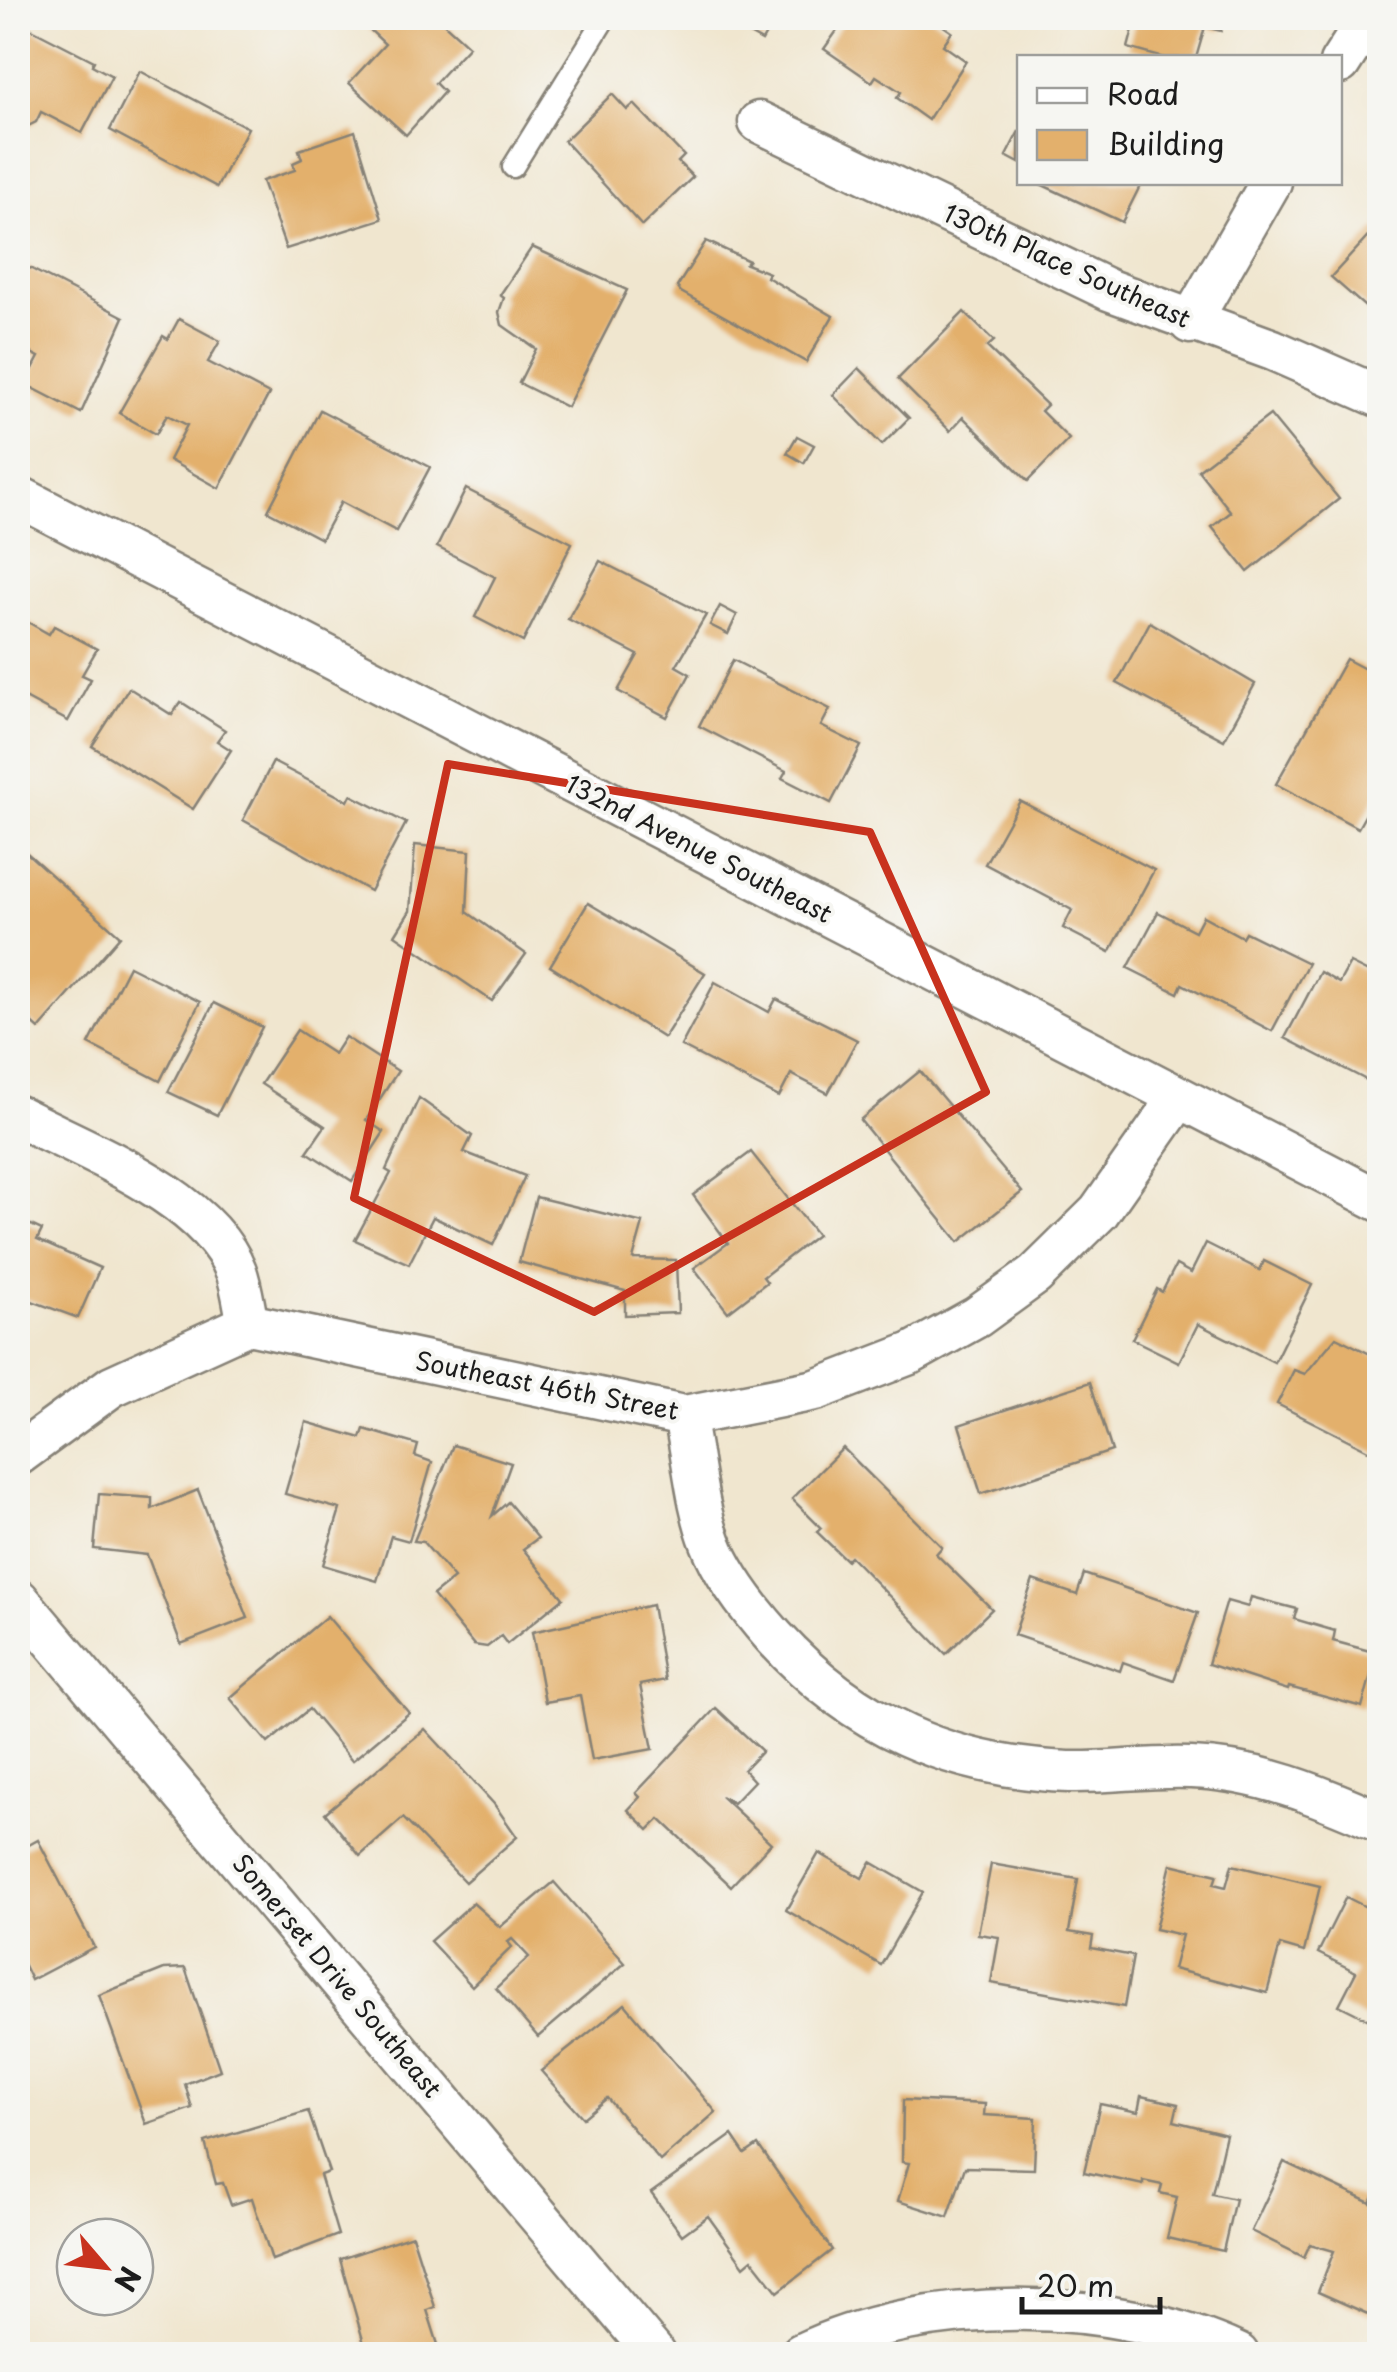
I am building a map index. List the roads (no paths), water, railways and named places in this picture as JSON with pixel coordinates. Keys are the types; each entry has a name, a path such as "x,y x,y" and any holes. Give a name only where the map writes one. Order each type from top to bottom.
{"street":[{"path":"1342,61 1369,18"},
{"name":"130th Place Southeast","path":"760,122 1109,290 1190,323 1273,350 1380,398"},
{"path":"1190,323 1269,185"},
{"name":"132nd Avenue Southeast","path":"18,496 1380,1201"},
{"name":"Southeast 46th Street","path":"248,1324 684,1416 816,1390 912,1353 977,1316 1035,1275 1099,1212 1179,1098"},
{"path":"18,1116 192,1212 218,1239 236,1271 248,1324 112,1386 18,1455"},
{"path":"684,1416 711,1543 750,1611 814,1680 881,1727 971,1760 1068,1772 1192,1768 1250,1774 1307,1790 1380,1822"},
{"name":"Somerset Drive Southeast","path":"18,1599 655,2354"},
{"path":"802,2354 837,2337 939,2316 1010,2308 1098,2314 1238,2354"}],"lane":[{"path":"513,168 605,18"}]}
